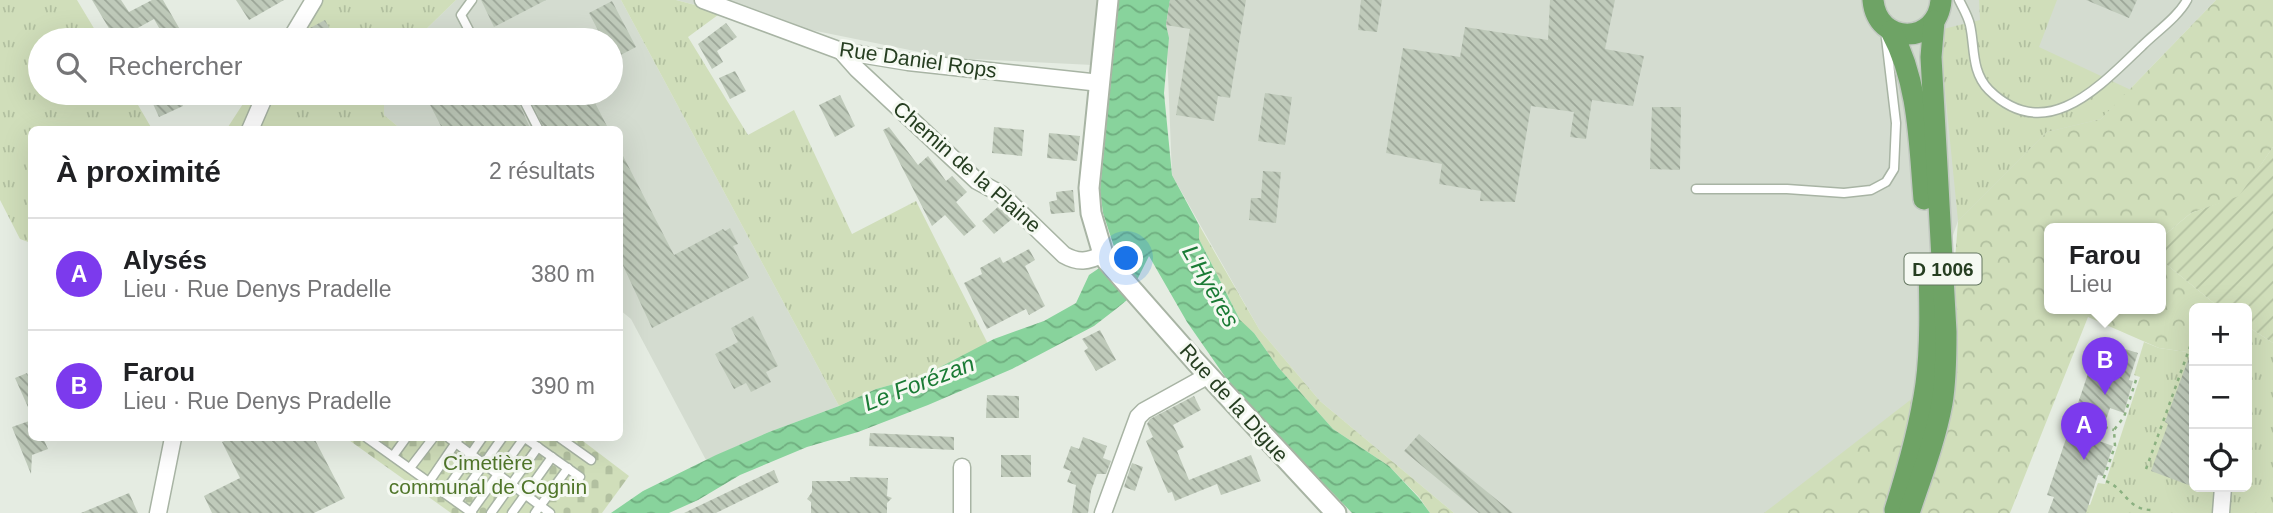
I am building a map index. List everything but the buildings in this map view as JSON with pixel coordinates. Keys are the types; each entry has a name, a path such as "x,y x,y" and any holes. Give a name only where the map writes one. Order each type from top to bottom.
{"main road":[{"name":"D 1006","path":"1873,0 1874,9 1888,28 1909,71 1914,97 1927,235 1930,313 1926,383 1919,424 1894,513"},
{"name":"D 1006","path":"1909,513 1933,441 1945,372 1946,332 1931,57 1934,21 1941,0"},
{"path":"1888,28 1910,34 1928,28 1934,21"}],"street":[{"path":"297,28 314,0"},
{"name":"Rue Daniel Rops","path":"703,0 841,51 908,62 1100,83"},
{"path":"1105,258 1091,213 1089,188 1108,0"},
{"name":"Chemin de la Plaine","path":"841,51 977,181 1001,194 1064,255 1076,261 1105,258"},
{"path":"252,126 261,105"},
{"name":"Rue de la Digue","path":"1105,258 1331,511"},
{"path":"1103,513 1138,417 1200,380 1206,373"},
{"path":"158,513 172,441"},
{"path":"962,467 962,513"},
{"path":"2221,513 2223,492"}],"lane":[{"path":"468,28 461,15 472,0"},
{"path":"1959,0 1970,27 1976,68 1988,88 2008,104 2034,114 2058,111 2084,98 2187,0"},
{"path":"1696,189 1844,192 1871,190 1886,182 1894,169 1896,123 1888,28"},
{"path":"526,105 536,126"},
{"path":"372,441 471,513 523,441"},
{"path":"379,446 383,441"},
{"path":"393,456 404,441"},
{"path":"410,468 431,441"},
{"path":"429,482 454,441"},
{"path":"457,441 525,494 538,509 550,513"},
{"path":"444,493 480,441"},
{"path":"457,502 500,441"},
{"path":"529,441 580,477"},
{"path":"564,441 592,460"},
{"path":"491,513 537,447"},
{"path":"512,513 552,457"},
{"path":"538,509 568,468"}],"path":[{"path":"2146,469 2189,352"},
{"path":"2136,380 2124,417 2114,430 2115,446 2103,480 2114,483 2133,505 2151,510"},
{"path":"2088,422 2114,430"}],"shaded area":[{"path":"456,0 621,0 839,406 769,432 706,460 631,319 623,312 623,126 397,126 384,115 384,105 623,105 623,28 427,28"},
{"path":"676,0 1098,0 1093,65 949,58 722,12"},
{"path":"1170,0 2216,0 2101,119 1958,221 1920,329 1918,394 1885,513 1454,513 1320,401 1259,329 1172,175 1166,25"}],"green space":[{"path":"0,0 77,0 94,28 28,28 28,105 138,105 150,126 28,126 28,242 20,239 0,200"},
{"path":"310,0 456,0 427,28 292,28"},
{"path":"621,0 676,0 722,12 688,37 748,135 794,110 852,234 916,201 988,344 923,376 876,389 839,406"},
{"path":"1979,0 2057,0 2039,47 2131,90 2101,119 2047,132 1958,221 1939,30 1980,20"},
{"path":"2216,0 2273,0 2273,147 2239,197 2191,213 2166,234 2166,223 2044,223 2044,314 2166,314 2166,264 2214,303 2189,303 2189,352 2159,348 2088,317 2010,513 1764,513 1918,394 1956,351 1954,274 1958,221 2047,132 2101,119"},
{"path":"242,105 384,105 384,115 397,126 229,126"},
{"path":"2273,147 2273,343 2252,329 2252,303 2214,303 2166,264 2166,234 2191,213 2239,196"},
{"path":"1199,225 1259,329 1320,401 1454,513 1430,513 1419,497 1389,466 1333,429 1278,367 1254,333 1241,322 1199,239"},
{"path":"2252,329 2273,343 2273,513 2083,513 2080,502 2090,505 2098,483 2105,484 2140,377 2134,375 2144,342 2159,348 2189,352 2189,492 2252,492"},
{"name":"Cimetière communal de Cognin","path":"350,441 583,441 629,476 602,513 451,513"}],"water":[{"path":"1119,0 1170,0 1166,25 1169,38 1164,93 1172,175 1199,225 1199,239 1240,320 1254,333 1278,367 1333,429 1389,466 1430,513 1352,513 1235,391 1187,322 1149,256 1127,300 1094,326 1012,369 928,405 858,432 807,447 740,475 698,500 669,513 611,513 643,491 716,455 876,389 923,376 994,339 1044,321 1076,303 1089,275 1117,256 1103,213 1100,190"}],"place":[{"name":"Farou","path":"2105,395"},
{"name":"Alysés","path":"2084,460"}],"water label":[{"name":"L'Hyères","path":"1211,286"},
{"name":"Le Forézan","path":"919,383"}]}
